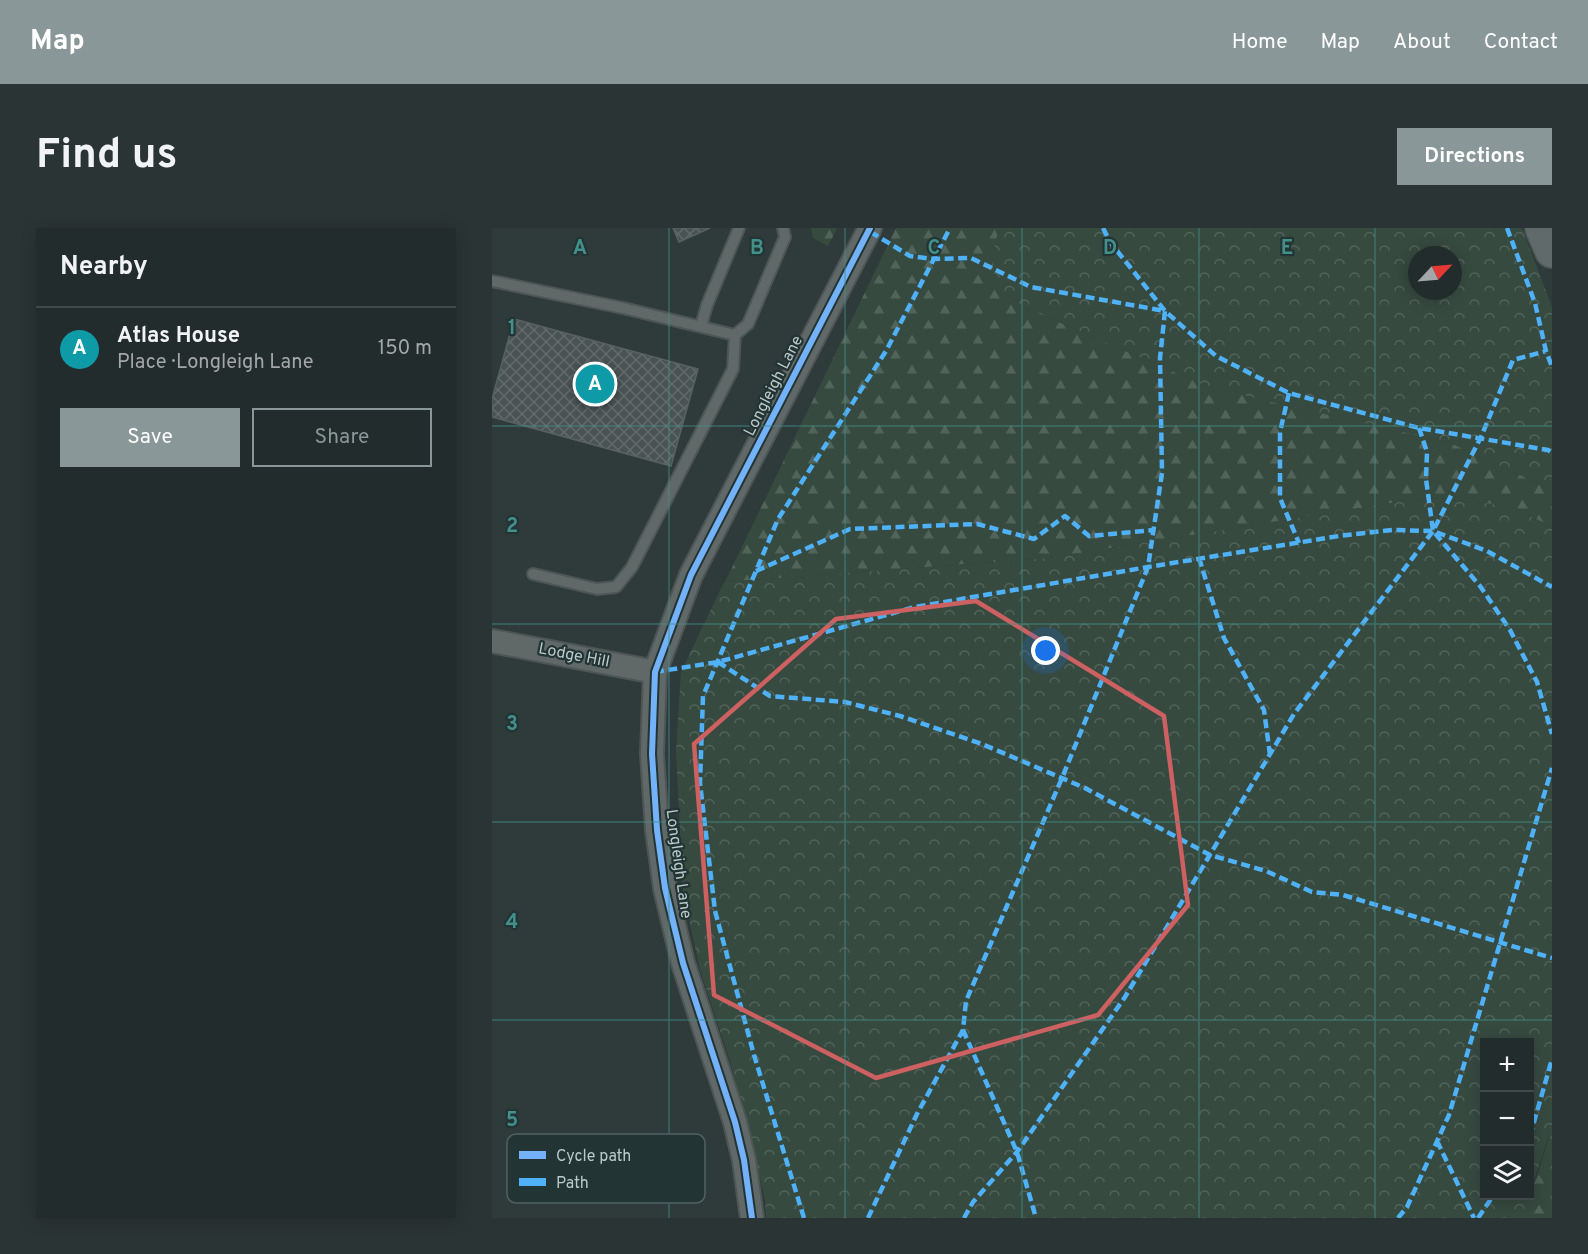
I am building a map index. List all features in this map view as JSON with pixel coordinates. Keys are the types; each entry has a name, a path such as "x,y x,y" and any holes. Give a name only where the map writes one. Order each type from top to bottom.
{"main road":[{"path":"1542,228 1552,251"}],"street":[{"name":"Longleigh Lane","path":"752,1218 744,1160 735,1122 686,974 665,888 657,830 652,754 655,672 691,575 870,228"},
{"name":"Lodge Hill","path":"492,640 655,672"}],"lane":[{"path":"701,326 739,228"},
{"path":"533,574 597,589 616,587 632,567 669,499 699,433 733,369 735,335 748,324 785,237 783,228"},
{"path":"492,281 735,335"}],"highlighted area":[{"path":"976,601 1164,716 1188,905 1098,1015 876,1078 714,995 694,744 836,619"}],"green space":[{"path":"811,228 837,228 828,246 813,238"},
{"path":"896,228 1000,228 994,250 994,267 998,282 1004,292 1024,307 1204,385 1451,443 1552,490 1552,527 1510,506 1439,498 1404,501 1049,558 725,582"},
{"path":"1000,228 1522,228 1552,307 1552,490 1451,443 1204,385 1024,307 1003,292 997,283 993,268 994,251"},
{"path":"1439,498 1510,506 1552,527 1552,1125 1534,1181 1534,1038 1480,1038 1480,1200 1528,1200 1524,1210 1516,1218 766,1218 765,1200 751,1140 730,1061 700,970 683,891 676,751 681,672 724,582 1049,558 1404,501"},
{"path":"1552,1125 1552,1218 1516,1218 1528,1200 1534,1200 1534,1185"}],"building":[{"path":"673,228 710,228 679,242"},
{"path":"514,319 698,369 671,466 492,417 492,399"}],"marked path":[{"path":"804,1218 754,1055 715,911 700,783 703,696 778,519 886,351 950,228"},
{"path":"1103,228 1110,242 1165,311 1216,356 1289,393 1419,428 1548,450 1552,453"},
{"path":"1507,228 1535,303 1552,367"},
{"path":"868,1218 917,1114 963,1030 966,1001 1062,778 1148,567 1162,473 1160,358 1165,311 1031,287 971,258 933,259 910,256 869,231"},
{"path":"964,1218 973,1202 1017,1152 1125,997 1294,714 1433,531 1481,437 1513,360 1546,351"},
{"path":"1289,393 1280,432 1280,498 1299,543"},
{"path":"1419,428 1427,452 1426,479 1433,531 1480,586 1510,630 1537,682 1552,734"},
{"path":"756,571 850,529 977,524 1034,539 1065,516 1089,536 1154,530"},
{"path":"655,672 718,662 915,607 1339,536 1392,530 1433,531 1487,551 1552,587"},
{"path":"1199,558 1224,638 1264,710 1270,755"},
{"path":"718,662 770,696 845,702 900,716 982,744 1085,788 1210,855 1266,871 1312,892 1343,895 1552,958"},
{"path":"1398,1218 1407,1207 1449,1115 1552,768"},
{"path":"963,1030 1017,1152 1036,1218"},
{"path":"1534,1122 1552,1059"},
{"path":"1437,1141 1474,1218"},
{"path":"1478,1218 1490,1200"}],"cycle path":[{"path":"752,1218 744,1160 735,1122 683,963 665,888 657,830 652,754 655,672 691,575 870,228"}],"place":[{"name":"Atlas House","path":"595,384"}]}
